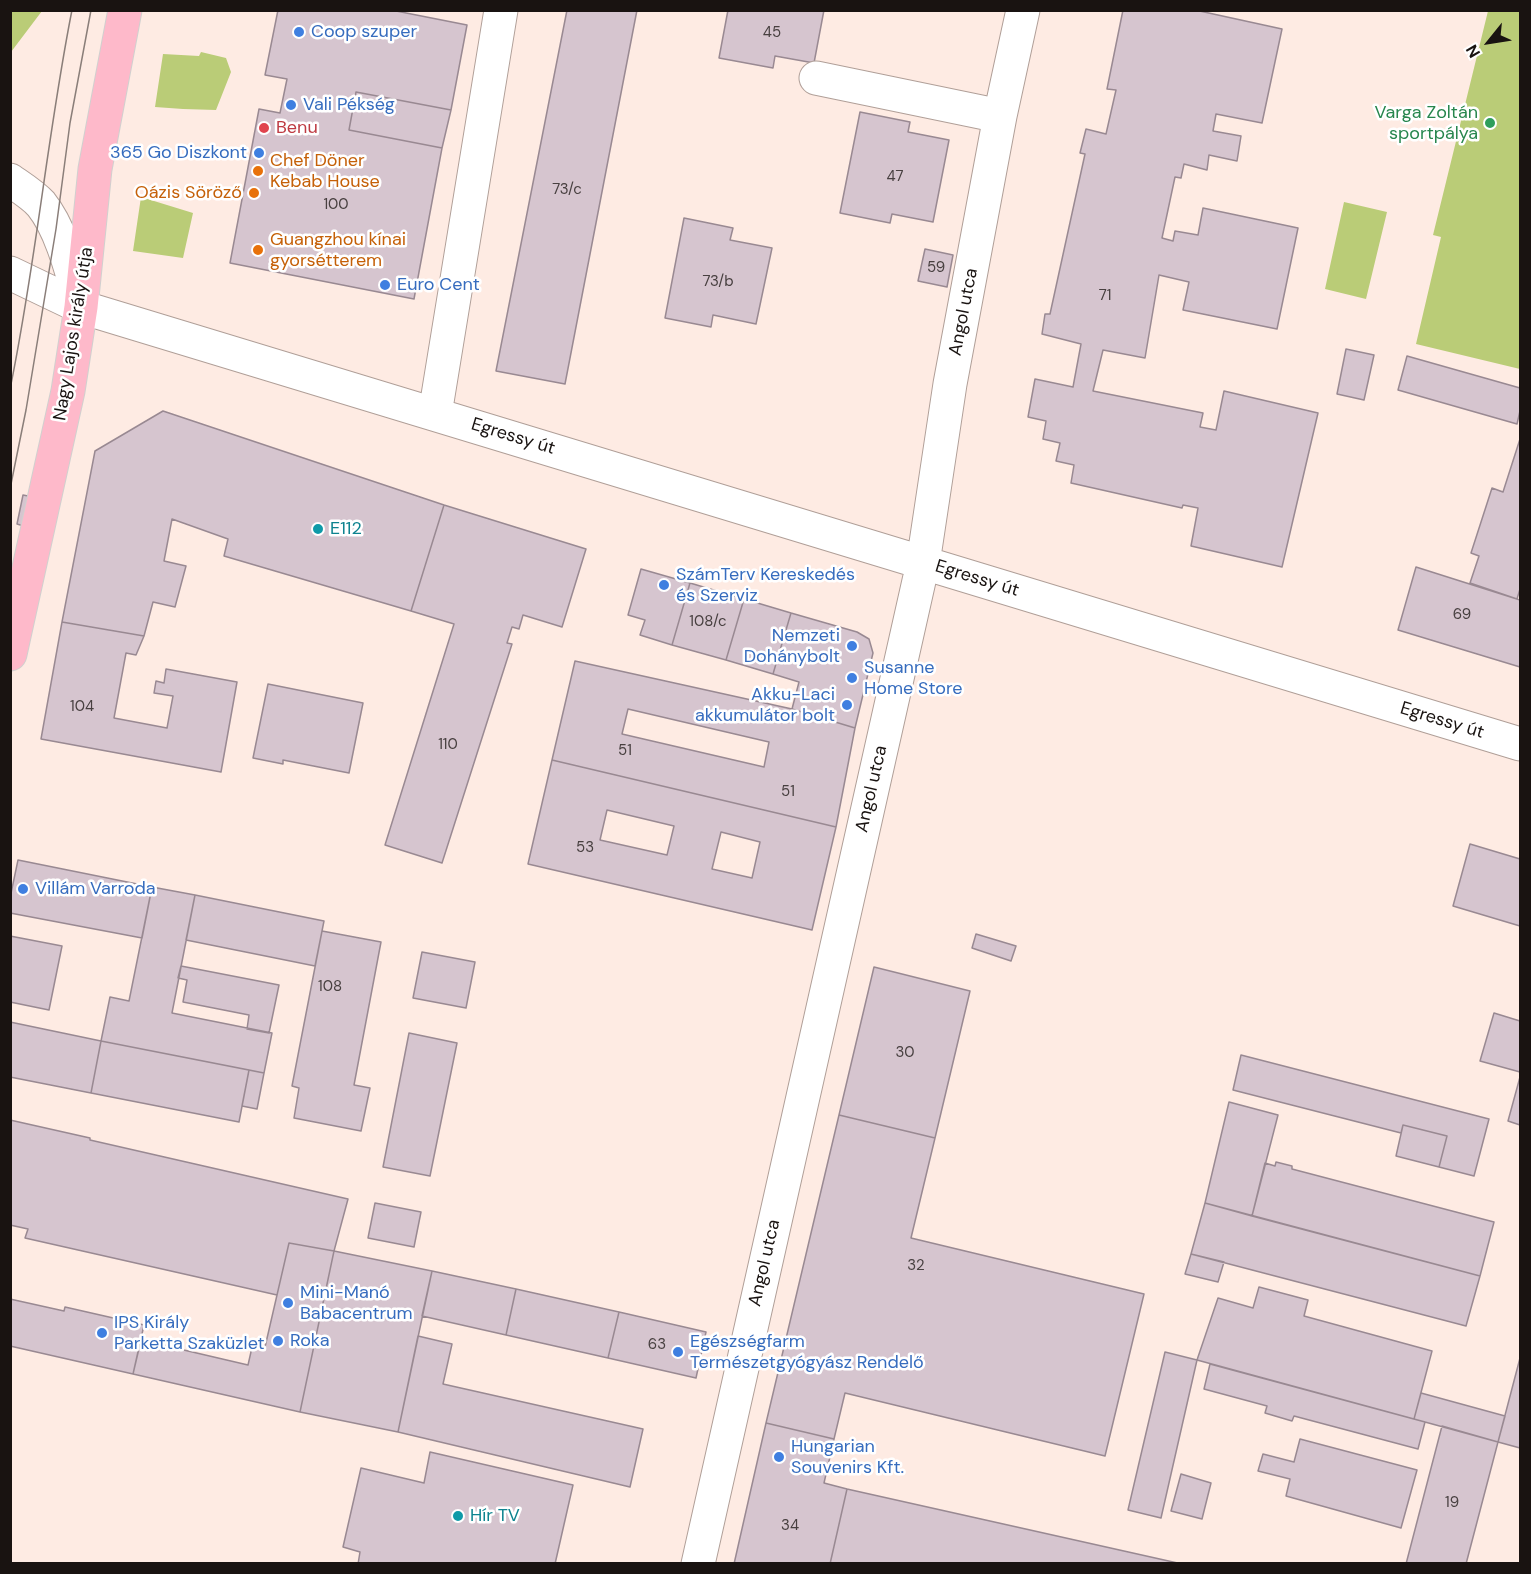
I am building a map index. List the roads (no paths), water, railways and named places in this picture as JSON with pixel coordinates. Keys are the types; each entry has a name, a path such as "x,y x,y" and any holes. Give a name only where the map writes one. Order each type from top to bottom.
{"main road":[{"name":"Nagy Lajos király útja","path":"10,654 68,391 81,307 95,169 125,10"}],"street":[{"path":"435,414 501,10"},
{"name":"Angol utca","path":"698,1563 923,563 950,384 1000,116 1023,10"},
{"path":"816,78 1000,116"},
{"path":"10,180 40,203 56,229 69,261 81,307"},
{"name":"Egressy út","path":"10,273 81,307 1521,744"}],"tram line":[{"path":"10,389 72,10"},
{"path":"10,489 26,410 56,229 70,123 91,10"}],"place":[{"name":"Coop szuper","path":"299,32"},
{"name":"Vali Pékség","path":"291,105"},
{"name":"Varga Zoltán sportpálya","path":"1490,123"},
{"name":"Benu","path":"264,128"},
{"name":"365 Go Diszkont","path":"259,153"},
{"name":"Chef Döner Kebab House","path":"258,171"},
{"name":"Oázis Söröző","path":"254,193"},
{"name":"Guangzhou kínai gyorsétterem","path":"258,250"},
{"name":"Euro Cent","path":"385,285"},
{"name":"E112","path":"318,529"},
{"name":"SzámTerv Kereskedés és Szerviz","path":"664,585"},
{"name":"Nemzeti Dohánybolt","path":"852,646"},
{"name":"Susanne Home Store","path":"852,678"},
{"name":"Akku-Laci akkumulátor bolt","path":"847,705"},
{"name":"Villám Varroda","path":"23,889"},
{"name":"Mini-Manó Babacentrum","path":"288,1303"},
{"name":"IPS Király Parketta Szaküzlet","path":"102,1333"},
{"name":"Roka","path":"278,1341"},
{"name":"Egészségfarm Természetgyógyász Rendelő","path":"678,1352"},
{"name":"Hungarian Souvenirs Kft.","path":"779,1457"},
{"name":"Hír TV","path":"458,1516"}]}
